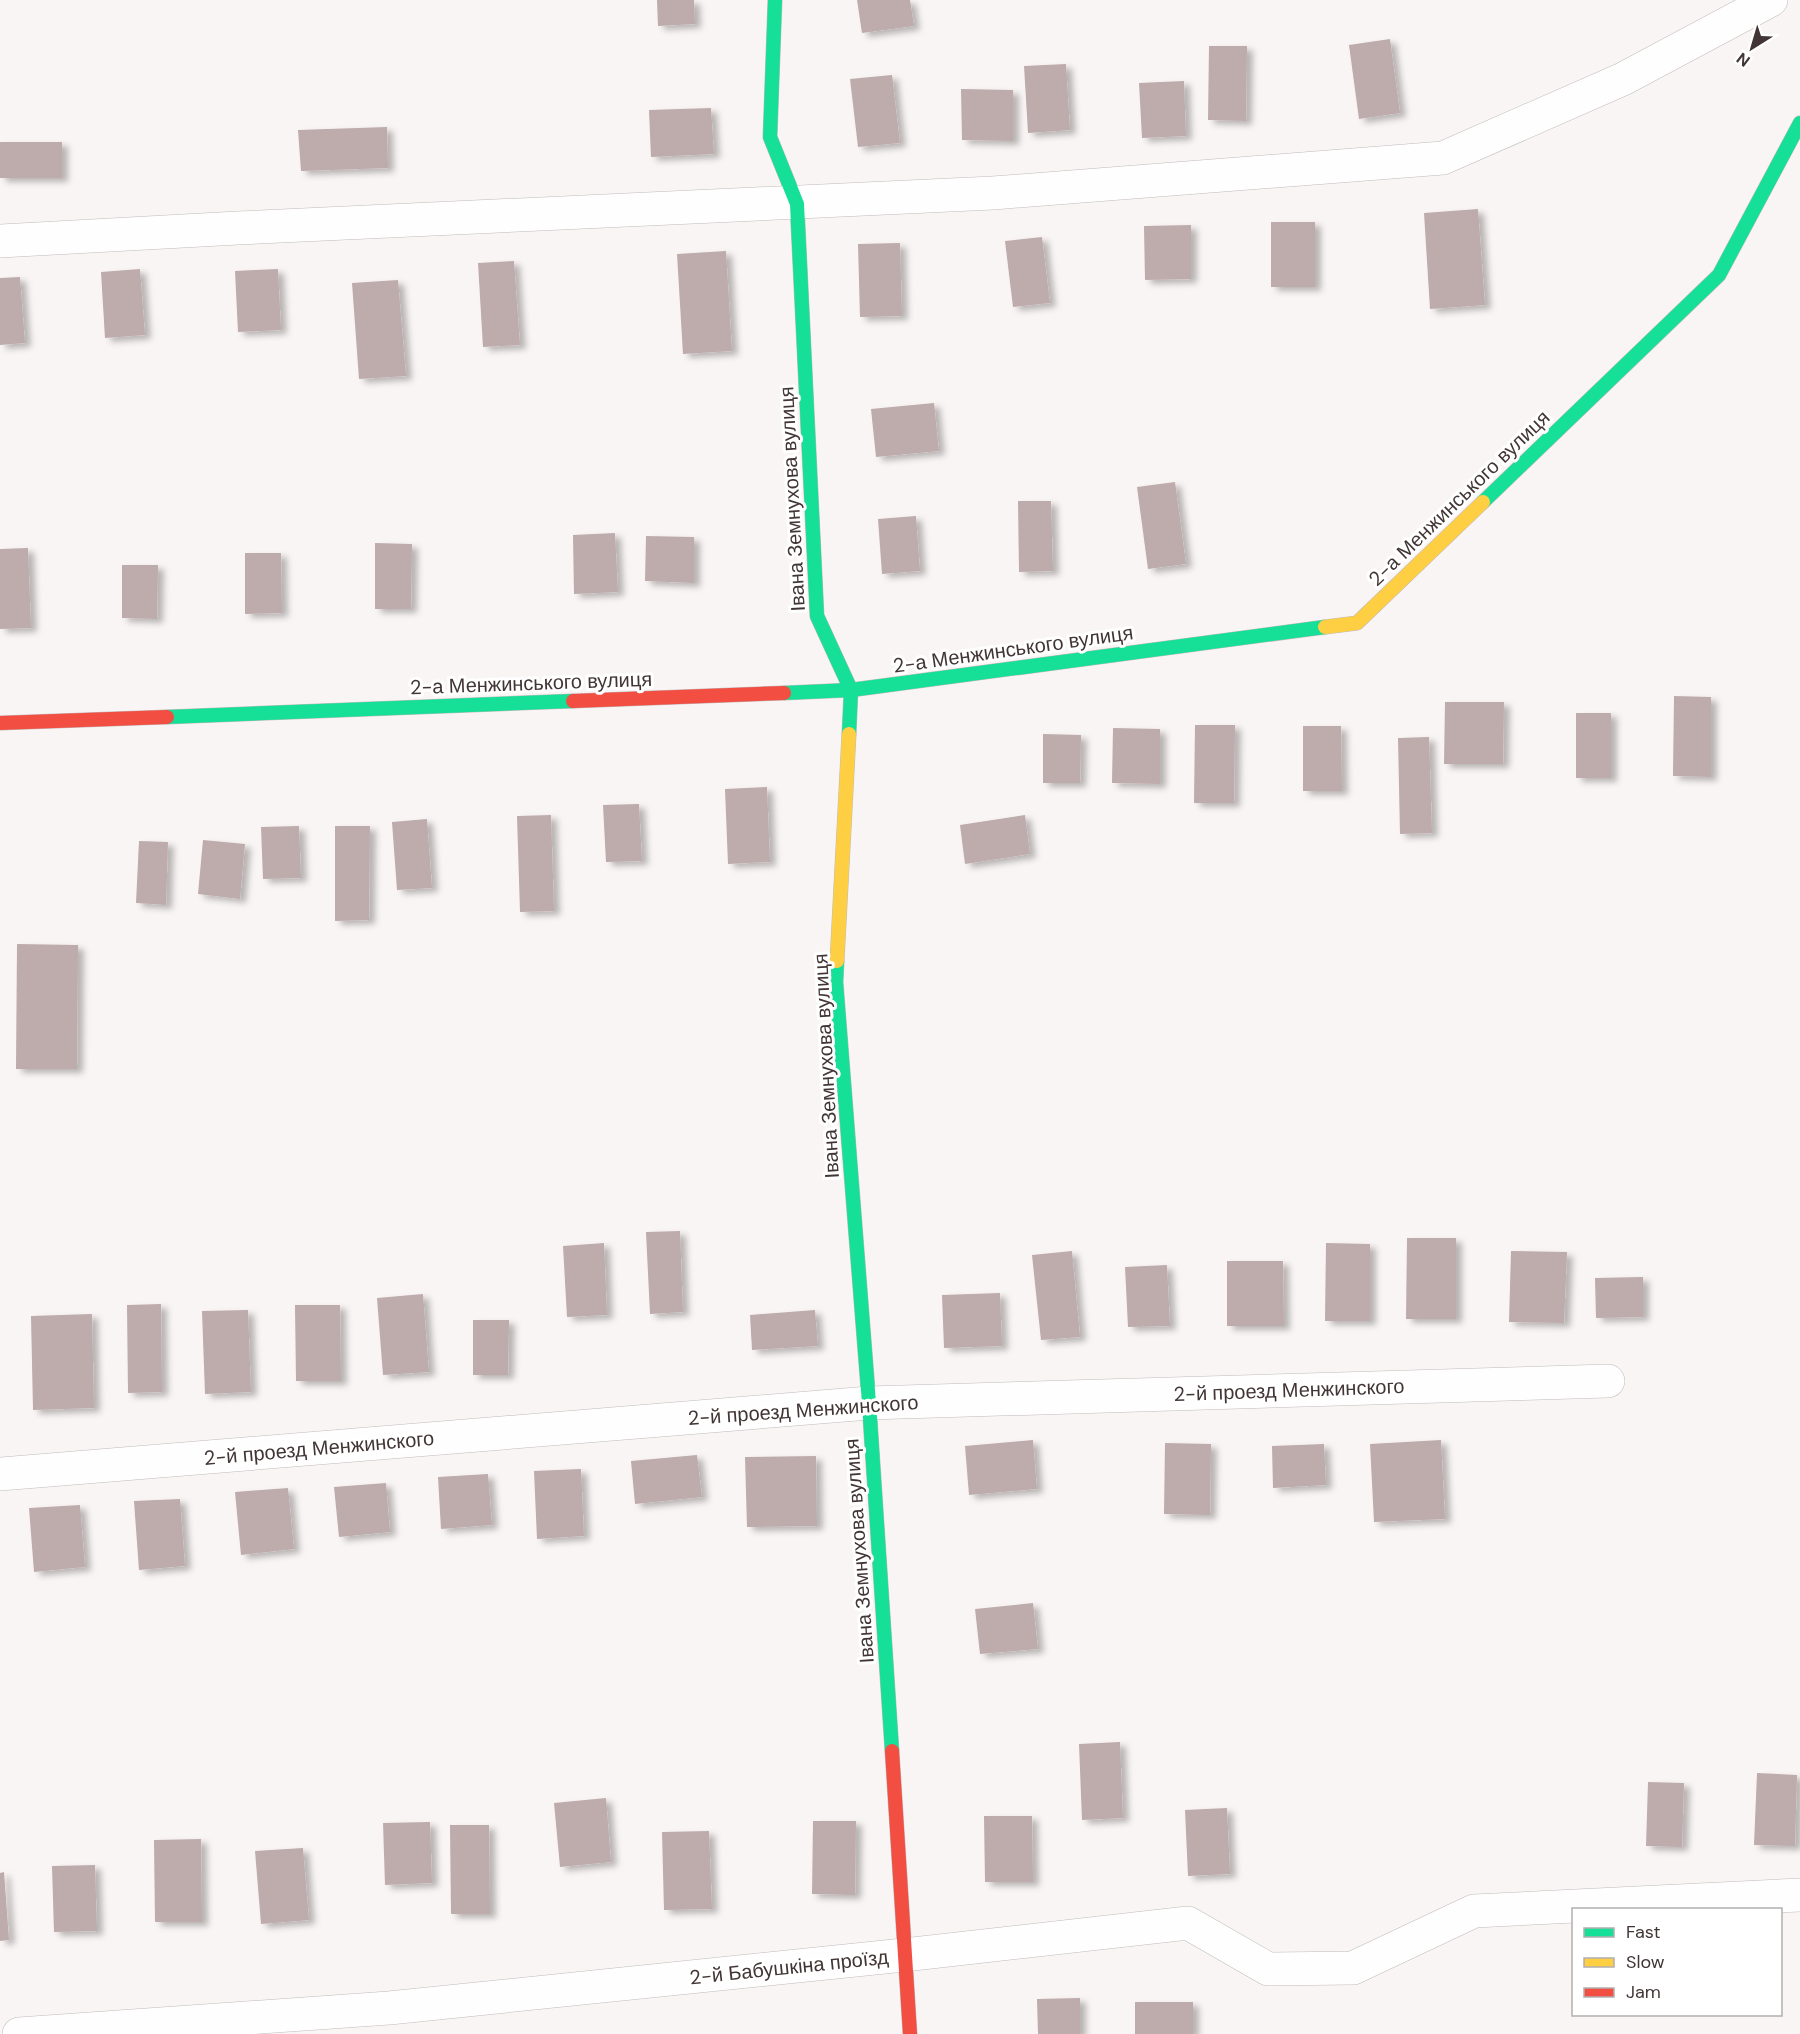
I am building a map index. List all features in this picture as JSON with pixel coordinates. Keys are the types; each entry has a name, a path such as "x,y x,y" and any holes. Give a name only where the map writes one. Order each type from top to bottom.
{"street":[{"name":"Івана Земнухова вулиця","path":"775,0 770,137 797,204 817,616 851,690 836,982 869,1403 910,2034"},
{"path":"0,241 993,193 1443,158 1623,79 1771,0"},
{"name":"2-а Менжинського вулиця","path":"0,723 851,690 1357,623 1719,275 1800,123"},
{"name":"2-й проезд Менжинского","path":"0,1474 869,1403 1608,1381"},
{"name":"2-й Бабушкіна проїзд","path":"19,2034 389,2008 1188,1923 1268,1969 1353,1968 1474,1911 1800,1895"},
{"path":"361,2034 389,2008"}],"building":[{"path":"657,0 694,0 695,24 658,26"},
{"path":"857,0 910,0 914,26 862,33"},
{"path":"1390,39 1400,113 1359,119 1349,45"},
{"path":"1209,46 1247,46 1246,121 1208,120"},
{"path":"1066,64 1070,130 1028,133 1024,66"},
{"path":"892,75 900,143 858,147 850,79"},
{"path":"1184,81 1186,136 1142,138 1139,83"},
{"path":"961,89 1013,90 1013,141 962,140"},
{"path":"711,108 714,154 651,157 649,110"},
{"path":"387,127 388,168 301,171 298,130"},
{"path":"0,142 62,142 62,178 0,178"},
{"path":"1478,209 1485,305 1430,309 1424,213"},
{"path":"1271,222 1315,222 1315,287 1271,287"},
{"path":"1191,225 1191,279 1145,280 1144,226"},
{"path":"1042,237 1050,303 1013,307 1005,241"},
{"path":"900,243 902,316 860,317 858,244"},
{"path":"726,251 732,351 683,354 677,254"},
{"path":"514,261 520,345 483,347 478,263"},
{"path":"140,269 145,335 105,338 101,272"},
{"path":"278,269 281,330 238,332 235,271"},
{"path":"20,277 25,343 0,345 0,278"},
{"path":"398,280 406,376 359,379 352,283"},
{"path":"934,403 939,451 876,457 871,409"},
{"path":"1175,482 1186,564 1148,569 1137,487"},
{"path":"1018,501 1051,501 1053,571 1019,572"},
{"path":"916,516 920,571 882,574 878,519"},
{"path":"615,533 618,592 574,594 573,535"},
{"path":"646,536 694,537 694,583 645,581"},
{"path":"375,543 412,544 411,609 375,609"},
{"path":"28,548 31,628 0,629 0,549"},
{"path":"245,553 281,553 282,613 245,614"},
{"path":"122,565 158,565 157,619 122,618"},
{"path":"1674,696 1711,697 1711,777 1673,776"},
{"path":"1445,702 1504,702 1503,764 1444,764"},
{"path":"1576,713 1611,713 1611,778 1576,778"},
{"path":"1195,725 1235,725 1234,803 1194,803"},
{"path":"1303,726 1341,726 1342,791 1303,791"},
{"path":"1113,728 1160,729 1160,784 1112,783"},
{"path":"1043,734 1081,735 1080,783 1043,783"},
{"path":"1429,737 1432,833 1400,834 1398,738"},
{"path":"767,787 770,862 728,864 725,789"},
{"path":"639,804 642,861 606,862 603,805"},
{"path":"551,815 554,911 520,912 517,816"},
{"path":"1025,815 1030,854 965,864 960,825"},
{"path":"427,819 432,888 397,890 392,822"},
{"path":"299,826 301,878 263,879 261,827"},
{"path":"335,826 370,826 369,920 335,921"},
{"path":"203,840 245,844 240,899 198,894"},
{"path":"139,841 168,842 166,905 136,903"},
{"path":"17,944 78,945 77,1069 16,1069"},
{"path":"680,1231 683,1312 650,1314 646,1232"},
{"path":"1407,1238 1456,1238 1456,1319 1406,1319"},
{"path":"604,1243 607,1315 567,1317 563,1246"},
{"path":"1326,1243 1370,1244 1370,1321 1325,1321"},
{"path":"1072,1251 1080,1337 1041,1340 1032,1255"},
{"path":"1511,1251 1567,1252 1564,1323 1509,1322"},
{"path":"1227,1261 1283,1261 1284,1326 1227,1326"},
{"path":"1167,1265 1170,1326 1128,1327 1125,1267"},
{"path":"1643,1277 1643,1317 1596,1318 1595,1278"},
{"path":"1000,1293 1002,1346 944,1348 942,1295"},
{"path":"423,1294 429,1372 383,1375 377,1298"},
{"path":"161,1304 162,1392 128,1393 127,1305"},
{"path":"295,1305 340,1305 341,1381 296,1381"},
{"path":"248,1310 251,1392 205,1394 202,1311"},
{"path":"815,1310 818,1346 752,1350 750,1315"},
{"path":"92,1314 94,1408 33,1410 31,1316"},
{"path":"473,1320 509,1320 508,1375 473,1375"},
{"path":"1033,1440 1037,1489 969,1495 965,1446"},
{"path":"1441,1440 1445,1519 1374,1522 1370,1444"},
{"path":"1165,1443 1211,1444 1210,1515 1164,1514"},
{"path":"1324,1444 1326,1485 1273,1488 1272,1446"},
{"path":"697,1455 702,1497 635,1504 631,1461"},
{"path":"816,1456 817,1526 747,1527 745,1457"},
{"path":"581,1469 584,1536 537,1539 534,1471"},
{"path":"488,1474 492,1525 441,1529 438,1477"},
{"path":"386,1483 390,1532 339,1537 334,1487"},
{"path":"288,1488 294,1549 241,1555 235,1492"},
{"path":"180,1499 185,1566 139,1570 134,1501"},
{"path":"80,1505 85,1567 34,1572 29,1508"},
{"path":"1033,1603 1038,1649 980,1654 975,1609"},
{"path":"1120,1742 1123,1818 1082,1820 1079,1744"},
{"path":"1757,1773 1797,1775 1795,1846 1754,1845"},
{"path":"1648,1782 1684,1783 1682,1847 1646,1846"},
{"path":"606,1798 611,1862 560,1867 554,1803"},
{"path":"1227,1808 1230,1874 1188,1876 1185,1810"},
{"path":"984,1816 1032,1816 1033,1882 985,1882"},
{"path":"813,1821 856,1821 855,1895 812,1894"},
{"path":"430,1822 432,1883 385,1885 383,1823"},
{"path":"450,1825 489,1825 490,1914 451,1914"},
{"path":"709,1831 712,1909 664,1910 662,1832"},
{"path":"201,1839 202,1922 155,1922 154,1840"},
{"path":"303,1848 309,1920 261,1924 255,1851"},
{"path":"95,1865 97,1931 54,1932 52,1866"},
{"path":"4,1872 9,1940 0,1941 0,1873"},
{"path":"1080,1998 1080,2034 1038,2034 1037,1999"},
{"path":"1135,2002 1193,2002 1193,2034 1135,2034"}],"traffic: fast":[{"path":"775,0 770,137 797,204 817,616 851,690 849,734"},
{"path":"1483,502 1719,275 1800,123"},
{"path":"784,693 851,690 1325,627"},
{"path":"167,717 573,701"},
{"path":"837,961 836,982 869,1403 892,1751"}],"traffic: slow":[{"path":"1325,627 1357,623 1483,502"},
{"path":"837,961 849,734"}],"traffic: jam":[{"path":"573,701 784,693"},
{"path":"0,723 167,717"},
{"path":"892,1751 910,2034"}]}
